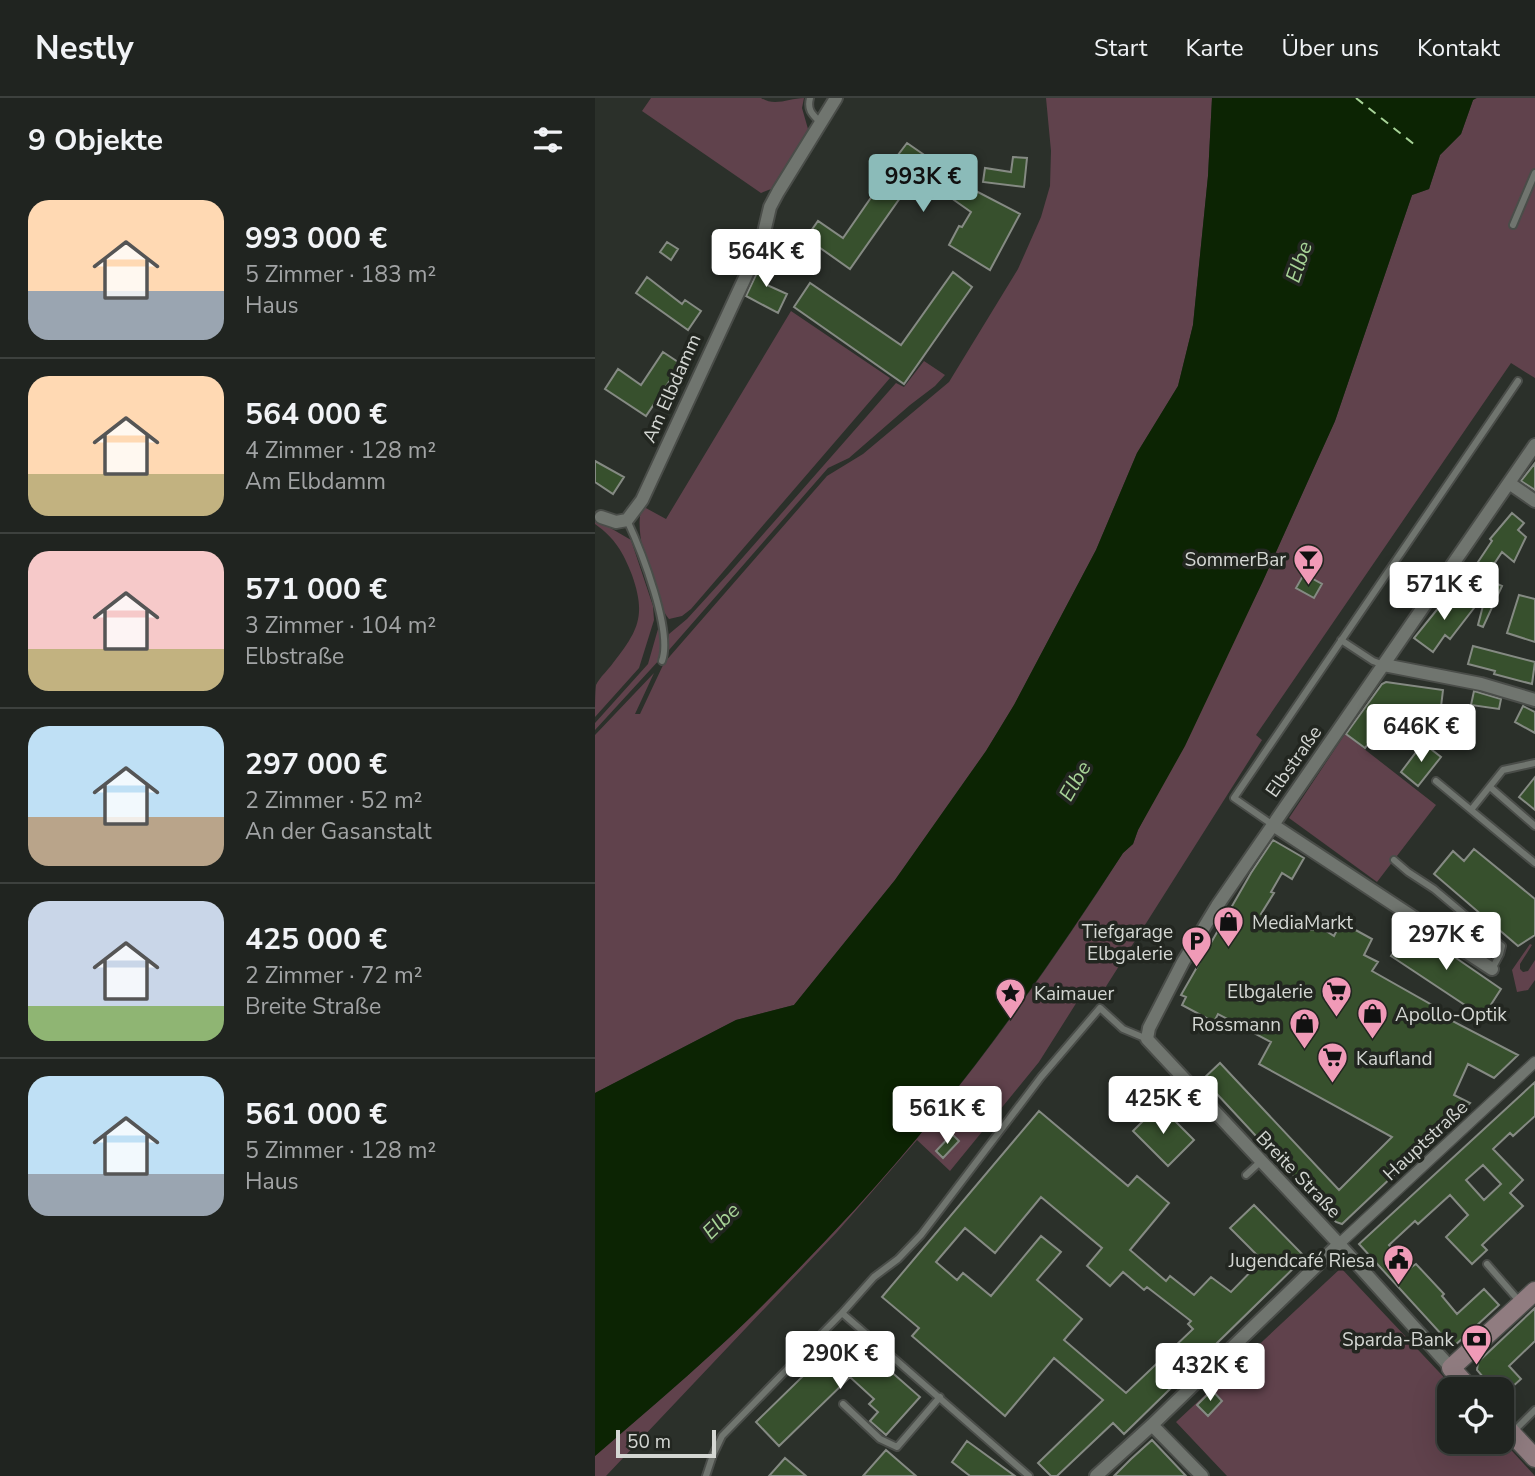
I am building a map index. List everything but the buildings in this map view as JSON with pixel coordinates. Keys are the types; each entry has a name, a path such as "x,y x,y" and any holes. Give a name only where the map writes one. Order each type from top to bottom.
{"main road":[{"path":"1459,1377 1451,1368 1535,1291"},
{"path":"1514,1436 1535,1458"}],"street":[{"name":"Am Elbdamm","path":"627,520 645,493 762,241 770,207 836,98"},
{"name":"Elbstraße","path":"1146,1039 1183,962 1217,906 1535,445"},
{"path":"1509,483 1535,501"},
{"path":"601,517 616,522 627,520"},
{"path":"1384,665 1481,684 1535,700"},
{"path":"1273,825 1492,970"},
{"name":"Breite Straße","path":"1146,1039 1339,1244 1451,1368"},
{"name":"Hauptstraße","path":"1339,1244 1535,1062"},
{"path":"1096,1476 1153,1425 1339,1244"},
{"path":"1153,1425 1202,1476"}],"lane":[{"path":"810,98 808,106 820,122"},
{"path":"1513,225 1535,173"},
{"path":"1273,825 1234,798 1518,381"},
{"path":"627,520 662,618 665,643 661,661"},
{"path":"1341,640 1384,665"},
{"path":"1471,810 1503,770 1535,763"},
{"path":"1436,780 1535,862"},
{"path":"1490,787 1535,826"},
{"path":"1394,860 1434,889 1502,946 1492,970"},
{"path":"706,1476 722,1436 874,1277 898,1259 921,1235 1041,1077 1100,1008 1123,1028 1146,1039"},
{"path":"1246,1175 1260,1162"},
{"path":"1487,1265 1521,1304"},
{"path":"842,1313 1029,1476"},
{"path":"843,1404 880,1439 897,1447 940,1397"},
{"path":"1514,1423 1535,1409"}],"shaded area":[{"path":"651,98 761,98 777,102 804,98 802,108 808,129 771,189 761,193 642,111"},
{"path":"1046,98 1212,98 1208,176 1193,325 1178,386 1137,453 1096,550 1014,705 986,751 895,880 794,1005 736,1020 595,1093 595,735 654,673 635,714 640,714 664,663 827,476 863,454 949,382 1018,269 1041,217 1050,186 1051,151"},
{"path":"1535,98 1535,378 1511,363 1256,735 1262,740 1100,996 1087,986 1039,1062 950,1171 917,1140 837,1232 606,1476 595,1476 595,1456 718,1348 822,1244 893,1167 963,1081 1030,992 1123,853 1133,844 1262,583 1335,421 1412,195 1429,189 1440,155 1461,134 1473,100"},
{"path":"791,311 890,378 691,609 682,616 669,619 651,581 642,545 640,516 644,507 666,519"},
{"path":"924,361 945,375 849,458 828,468 669,650 669,634 687,619 730,572 896,383 904,387"},
{"path":"595,519 631,540 653,606 654,620 639,668 595,717 596,685 629,641 638,622 639,601 625,559 613,540 595,524"},
{"path":"660,622 661,658 595,730 595,723 648,664"},
{"path":"1345,734 1436,805 1377,882 1289,818"},
{"path":"1530,944 1532,945 1520,964 1520,969 1523,972 1528,971 1535,960 1535,980 1528,990 1517,992 1512,970"},
{"path":"1341,1268 1444,1377 1437,1377 1437,1454 1514,1453 1535,1476 1227,1476 1176,1422"}],"water":[{"name":"Elbe","path":"1212,98 1476,98 1461,134 1440,155 1429,189 1412,195 1335,421 1185,746 1138,830 1133,844 1123,853 997,1036 893,1167 822,1244 718,1348 595,1456 595,1093 736,1020 794,1005 895,880 986,751 1014,705 1096,550 1137,453 1178,386 1193,325 1208,176"}],"ferry route":[{"path":"1356,98 1415,145"}],"place":[{"name":"SommerBar","path":"1309,586"},
{"name":"MediaMarkt","path":"1229,949"},
{"name":"Tiefgarage Elbgalerie","path":"1196,969"},
{"name":"Elbgalerie","path":"1336,1018"},
{"name":"Kaimauer","path":"1011,1020"},
{"name":"Apollo-Optik","path":"1372,1041"},
{"name":"Rossmann","path":"1304,1051"},
{"name":"Kaufland","path":"1333,1085"},
{"name":"Jugendcafé Riesa","path":"1398,1287"},
{"name":"Sparda-Bank","path":"1477,1366"}]}
